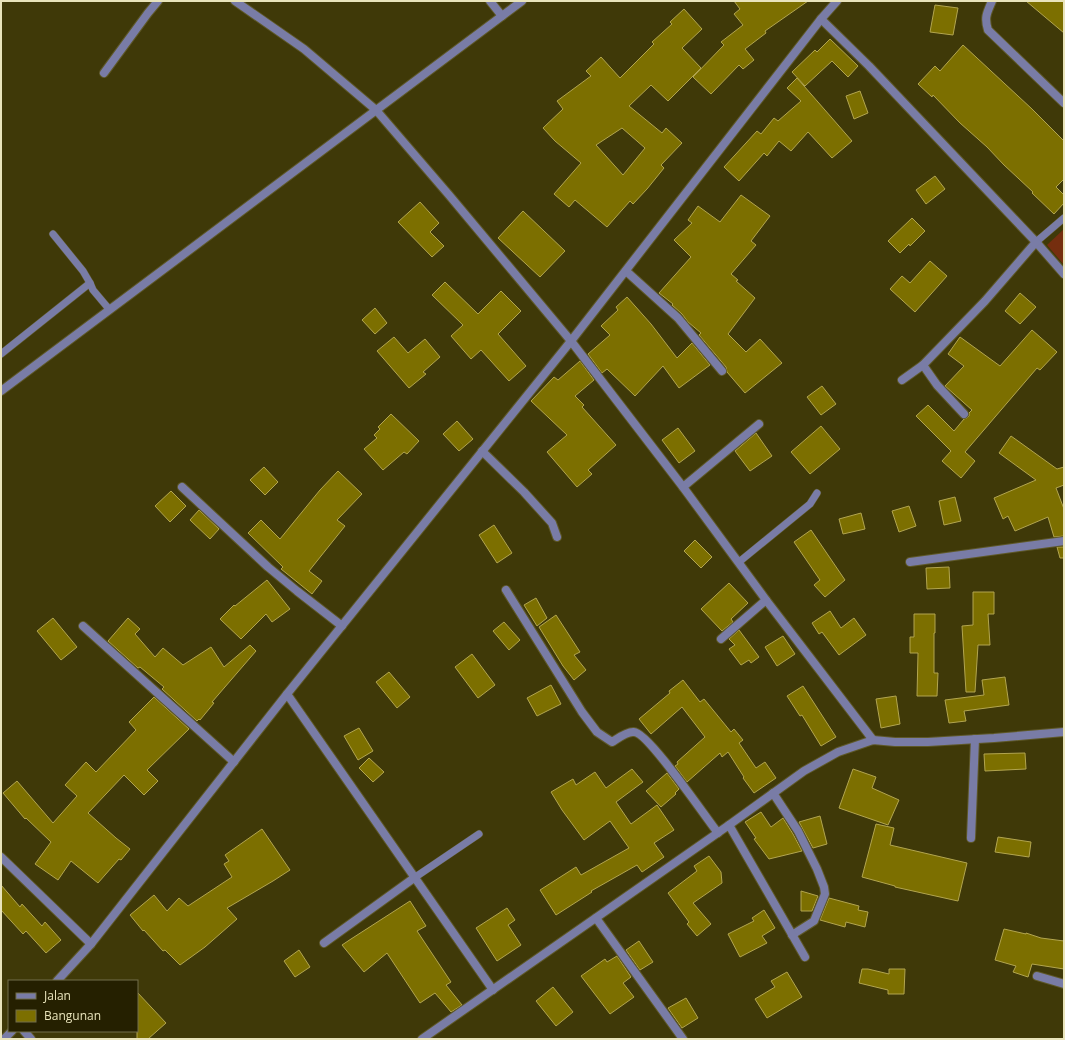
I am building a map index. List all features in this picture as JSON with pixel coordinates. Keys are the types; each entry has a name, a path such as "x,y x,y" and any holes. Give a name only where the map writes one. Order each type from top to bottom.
{"street":[{"path":"104,73 158,1"},
{"path":"235,1 304,49 376,110 571,341 873,740"},
{"path":"490,1 502,16"},
{"path":"1,391 108,307 522,1"},
{"path":"58,980 91,944 287,694 571,341 821,19 837,1"},
{"path":"992,1 986,15 988,30 1064,103"},
{"path":"821,19 869,66 1036,242 1064,274"},
{"path":"902,380 923,365 985,301 1036,242"},
{"path":"626,271 678,318 722,371"},
{"path":"923,365 937,384 964,414"},
{"path":"683,487 759,424"},
{"path":"482,452 524,492 552,523 557,537"},
{"path":"182,487 268,567 342,626"},
{"path":"910,562 1064,541"},
{"path":"506,590 582,712 597,732 612,742 624,735 634,732 640,734 664,761 718,834"},
{"path":"721,639 766,600"},
{"path":"83,626 234,762"},
{"path":"287,694 493,990"},
{"path":"422,1039 718,834 804,771 838,752 873,740 895,742 975,739 1064,732"},
{"path":"971,838 975,739"},
{"path":"773,793 798,831 817,869 825,890 825,894 814,921 792,935"},
{"path":"729,825 805,957"},
{"path":"1,857 91,944"},
{"path":"324,943 414,878"},
{"path":"596,918 683,1039"},
{"path":"1037,976 1064,984"}],"lane":[{"path":"1036,242 1064,218"},
{"path":"53,234 83,271 91,286 108,307"},
{"path":"1,354 91,286"},
{"path":"739,562 810,504 817,493"},
{"path":"414,878 479,834"}],"shaded area":[{"path":"1064,229 1064,265 1047,245"}],"building":[{"path":"734,1 808,1 765,31 766,33 745,49 754,60 743,69 739,65 711,94 693,77 724,45 721,42 743,25 734,14 740,9"},
{"path":"1026,1 1064,1 1064,33"},
{"path":"935,5 958,8 953,35 930,32"},
{"path":"684,9 702,29 682,48 701,68 668,101 651,85 629,106 662,133 666,128 682,143 661,165 664,168 647,189 633,204 630,201 607,227 575,200 569,207 554,194 581,163 555,141 543,128 563,109 557,101 591,76 586,71 601,57 620,78 654,44 652,42 672,24 670,22","holes":["622,128 645,148 623,175 596,145"]},
{"path":"830,39 858,66 848,77 832,61 805,86 792,72 815,50 817,52"},
{"path":"963,45 1064,141 1064,179 1056,187 1064,195 1064,203 1054,214 933,95 932,97 918,84 935,66 940,71"},
{"path":"797,78 852,141 832,158 808,132 791,151 779,141 767,156 764,153 739,181 724,167 757,131 761,134 774,118 778,121 801,101 787,88"},
{"path":"860,91 868,113 854,119 846,96"},
{"path":"935,176 945,189 926,204 916,190"},
{"path":"741,195 770,216 751,241 756,245 731,274 738,280 736,281 755,298 728,334 746,352 760,339 782,363 745,393 727,372 726,367 699,335 701,333 688,322 672,305 673,304 659,293 691,257 674,240 692,223 688,220 698,206 720,222"},
{"path":"420,202 439,223 430,232 444,246 432,257 398,222"},
{"path":"523,211 565,251 540,277 498,238"},
{"path":"912,218 925,231 910,246 909,244 900,253 888,241"},
{"path":"930,261 947,276 915,312 890,289 902,276 910,283"},
{"path":"445,282 478,314 501,291 521,311 498,334 526,366 509,381 481,350 471,359 451,336 463,325 432,295"},
{"path":"1020,293 1036,307 1020,324 1005,311"},
{"path":"627,297 651,324 677,358 692,343 710,365 679,388 663,366 635,396 607,369 602,373 588,354 610,335 601,326 618,310 616,307"},
{"path":"375,308 387,323 375,334 362,320"},
{"path":"1032,330 1057,352 1040,370 1037,368 965,452 975,461 961,478 942,461 951,451 916,416 928,405 954,431 964,419 969,416 969,413 972,410 945,386 964,366 948,354 960,337 1000,366"},
{"path":"394,337 408,353 425,339 440,357 423,372 426,374 409,388 377,351"},
{"path":"580,361 594,380 575,396 584,405 582,407 616,445 588,470 592,474 577,487 547,452 567,435 531,401 554,377 558,380"},
{"path":"822,386 836,404 821,415 807,397"},
{"path":"391,414 419,441 407,454 404,452 383,470 364,449 377,438 374,435 380,429 378,427"},
{"path":"457,421 473,439 459,451 443,434"},
{"path":"821,426 840,449 810,474 791,452"},
{"path":"678,428 695,451 679,463 662,440"},
{"path":"756,433 772,456 750,471 735,451"},
{"path":"1011,436 1057,469 1064,467 1064,485 1056,488 1064,509 1064,536 1054,537 1048,517 1015,531 1008,516 1003,519 994,498 1036,480 999,453"},
{"path":"264,467 278,482 265,495 250,480"},
{"path":"338,471 362,494 337,520 345,526 309,571 322,581 312,594 281,569 283,567 248,533 261,520 280,539 320,490"},
{"path":"171,491 186,506 170,522 155,506"},
{"path":"955,497 961,521 944,525 939,501"},
{"path":"909,506 916,526 899,532 892,511"},
{"path":"199,510 219,529 210,539 190,520"},
{"path":"861,513 865,529 843,534 839,519"},
{"path":"494,525 512,553 497,563 479,535"},
{"path":"811,530 845,580 825,597 814,585 820,580 794,542"},
{"path":"695,540 712,557 701,568 684,551"},
{"path":"1057,547 1064,547 1064,558 1060,558"},
{"path":"949,567 950,588 927,589 926,568"},
{"path":"267,580 290,609 272,622 266,614 241,639 220,619 234,605 235,606"},
{"path":"729,583 748,603 731,619 733,622 722,631 701,609"},
{"path":"973,592 994,592 994,614 988,614 990,645 978,645 975,692 966,692 962,626 973,625"},
{"path":"536,598 547,618 537,626 524,605"},
{"path":"830,611 841,628 854,618 866,635 839,655 822,632 819,634 812,623"},
{"path":"914,614 935,614 934,673 938,673 937,696 917,696 918,653 910,653 910,637 914,637"},
{"path":"556,615 580,652 574,655 586,670 574,680 563,666 539,627"},
{"path":"53,618 77,647 61,660 37,631"},
{"path":"128,618 140,629 135,634 155,657 163,648 183,665 211,647 224,667 250,645 256,651 212,702 214,703 200,720 199,719 197,721 162,689 164,687 140,667 138,668 108,641"},
{"path":"504,622 520,640 509,650 493,631"},
{"path":"739,630 759,657 751,663 749,660 741,665 729,649 735,645 729,639"},
{"path":"783,636 795,654 777,666 765,647"},
{"path":"472,654 495,685 478,698 455,667"},
{"path":"389,672 410,697 397,708 376,682"},
{"path":"1005,677 1009,705 964,711 966,721 949,723 945,700 984,695 982,680"},
{"path":"683,680 700,702 704,699 731,732 734,729 743,740 739,743 756,768 765,762 776,778 754,793 743,778 744,777 728,752 722,757 720,753 687,782 675,766 678,764 677,762 705,737 682,707 651,734 639,719"},
{"path":"551,685 561,704 537,716 527,698"},
{"path":"803,686 836,737 821,746 802,715 800,716 787,696"},
{"path":"896,696 900,724 881,728 876,699"},
{"path":"154,697 189,729 147,770 158,781 144,795 124,775 88,813 130,849 98,883 71,861 58,880 35,864 51,842 26,818 25,819 3,793 17,781 53,823 77,796 65,785 86,762 96,772 136,730 129,722"},
{"path":"359,728 373,751 358,760 344,736"},
{"path":"1025,753 1026,769 985,771 984,754"},
{"path":"369,758 384,772 373,782 359,768"},
{"path":"632,769 643,782 616,802 631,824 657,805 674,830 654,843 664,857 642,872 637,865 591,891 592,892 556,915 540,890 576,867 581,875 629,848 610,821 584,840 551,792 573,779 576,785 595,772 606,788"},
{"path":"853,769 876,777 872,788 899,800 888,825 839,808"},
{"path":"667,773 679,789 675,793 676,794 661,807 646,791"},
{"path":"761,812 771,827 783,818 802,851 769,859 754,839 756,838 745,822"},
{"path":"820,816 827,844 813,848 799,822"},
{"path":"876,824 894,828 890,845 967,863 958,901 895,887 862,877"},
{"path":"262,829 290,870 227,908 237,919 205,947 180,965 165,950 163,951 144,930 143,931 130,915 154,895 167,911 179,898 188,906 232,877 224,864 229,861 225,855"},
{"path":"998,837 1031,842 1029,857 995,852"},
{"path":"709,856 721,872 722,883 693,903 711,924 697,936 687,924 689,922 668,893 697,871 694,866"},
{"path":"1,885 20,907 22,904 42,926 45,922 61,940 46,953 26,931 23,934 1,910"},
{"path":"801,891 818,896 812,911 801,911"},
{"path":"829,898 859,906 858,910 868,912 865,927 846,922 845,927 820,920"},
{"path":"410,901 426,926 417,931 451,982 446,985 462,1005 451,1012 435,993 420,1003 387,953 364,972 342,945"},
{"path":"507,908 515,920 508,925 521,945 497,961 476,928"},
{"path":"764,910 775,928 762,936 767,943 740,957 728,934 754,921 752,918"},
{"path":"1004,929 1026,933 1041,938 1064,941 1064,969 1032,964 1028,977 1013,972 1016,966 995,960"},
{"path":"639,941 653,962 640,970 626,950"},
{"path":"299,950 310,967 295,977 284,961"},
{"path":"617,956 631,977 623,983 634,997 610,1014 581,976 605,959 607,962"},
{"path":"862,969 889,974 889,969 905,969 904,994 888,994 888,990 859,983"},
{"path":"787,972 802,997 767,1018 755,999 775,987 771,981"},
{"path":"553,987 573,1012 556,1026 536,1001"},
{"path":"138,993 166,1023 148,1039 137,1039"},
{"path":"686,998 698,1018 682,1028 668,1008"}]}
